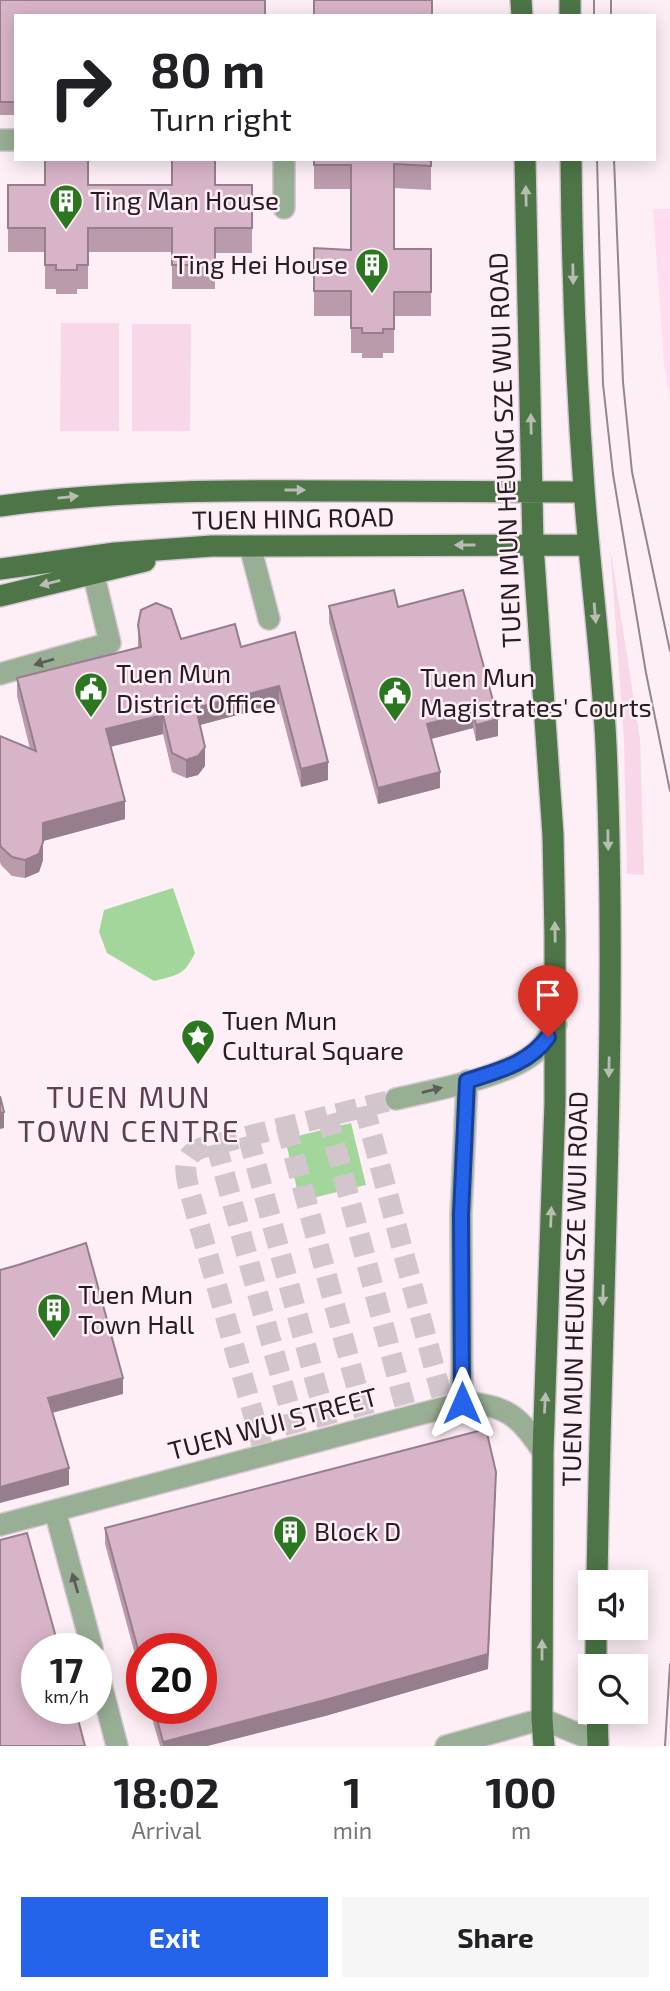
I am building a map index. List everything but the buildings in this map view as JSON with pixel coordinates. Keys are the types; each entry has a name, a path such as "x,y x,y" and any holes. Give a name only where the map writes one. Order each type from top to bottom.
{"main road":[{"name":"TUEN MUN HEUNG SZE WUI ROAD","path":"525,161 533,545 553,835 555,1025 543,1452 544,1746"},
{"name":"TUEN MUN HEUNG SZE WUI ROAD","path":"571,161 574,314 584,492 606,742 610,951 597,1570"},
{"name":"TUEN HING ROAD","path":"0,506 64,497 190,490 584,492"},
{"name":"TUEN HING ROAD","path":"0,569 115,553 212,546 589,545"},
{"path":"0,596 212,546"},
{"path":"597,1724 598,1744"}],"street":[{"path":"284,161 284,208"},
{"path":"250,546 269,618"},
{"path":"0,674 110,643 93,572"},
{"path":"397,1099 467,1081 523,1060 540,1049 555,1025"},
{"path":"462,1403 461,1214 467,1081"},
{"name":"TUEN WUI STREET","path":"0,1525 462,1403 481,1403 502,1409 518,1419 531,1432 543,1452"},
{"path":"55,1511 88,1633"},
{"path":"446,1746 542,1719 598,1744"},
{"path":"111,1724 117,1746"}],"shaded area":[{"path":"653,209 670,209 670,400 664,363"},
{"path":"61,323 119,323 119,431 60,431"},
{"path":"132,324 191,324 190,431 132,431"},
{"path":"610,546 640,739 644,875 627,874 624,740"},
{"path":"173,888 195,953 179,973 154,981 107,953 99,932 104,910"},
{"path":"351,1123 366,1185 300,1201 285,1139"}],"tunnel":[{"path":"265,1455 189,1189 187,1160 201,1148 396,1099"},
{"path":"364,1106 445,1408"},
{"path":"327,1115 408,1417"},
{"path":"286,1126 368,1429"},
{"path":"248,1136 331,1438"},
{"path":"216,1144 300,1446"}],"tram line":[{"path":"594,0 594,14"},
{"path":"611,0 611,14"},
{"path":"597,161 603,384 613,474 646,673 670,791"},
{"path":"614,161 623,382 632,472 670,651"},
{"path":"665,1746 670,1664"}],"place":[{"name":"Ting Man House","path":"66,231"},
{"name":"Ting Hei House","path":"372,295"},
{"name":"Tuen Mun District Office","path":"91,719"},
{"name":"Tuen Mun Magistrates' Courts","path":"395,723"},
{"name":"Tuen Mun Cultural Square","path":"198,1066"},
{"name":"Tuen Mun Town Hall","path":"54,1340"},
{"name":"Block D","path":"290,1562"}],"district":[{"name":"TUEN MUN TOWN CENTRE","path":"129,1115"}],"route":[{"path":"462,1403 461,1214 467,1081 523,1060 540,1049 548,1037"}]}
